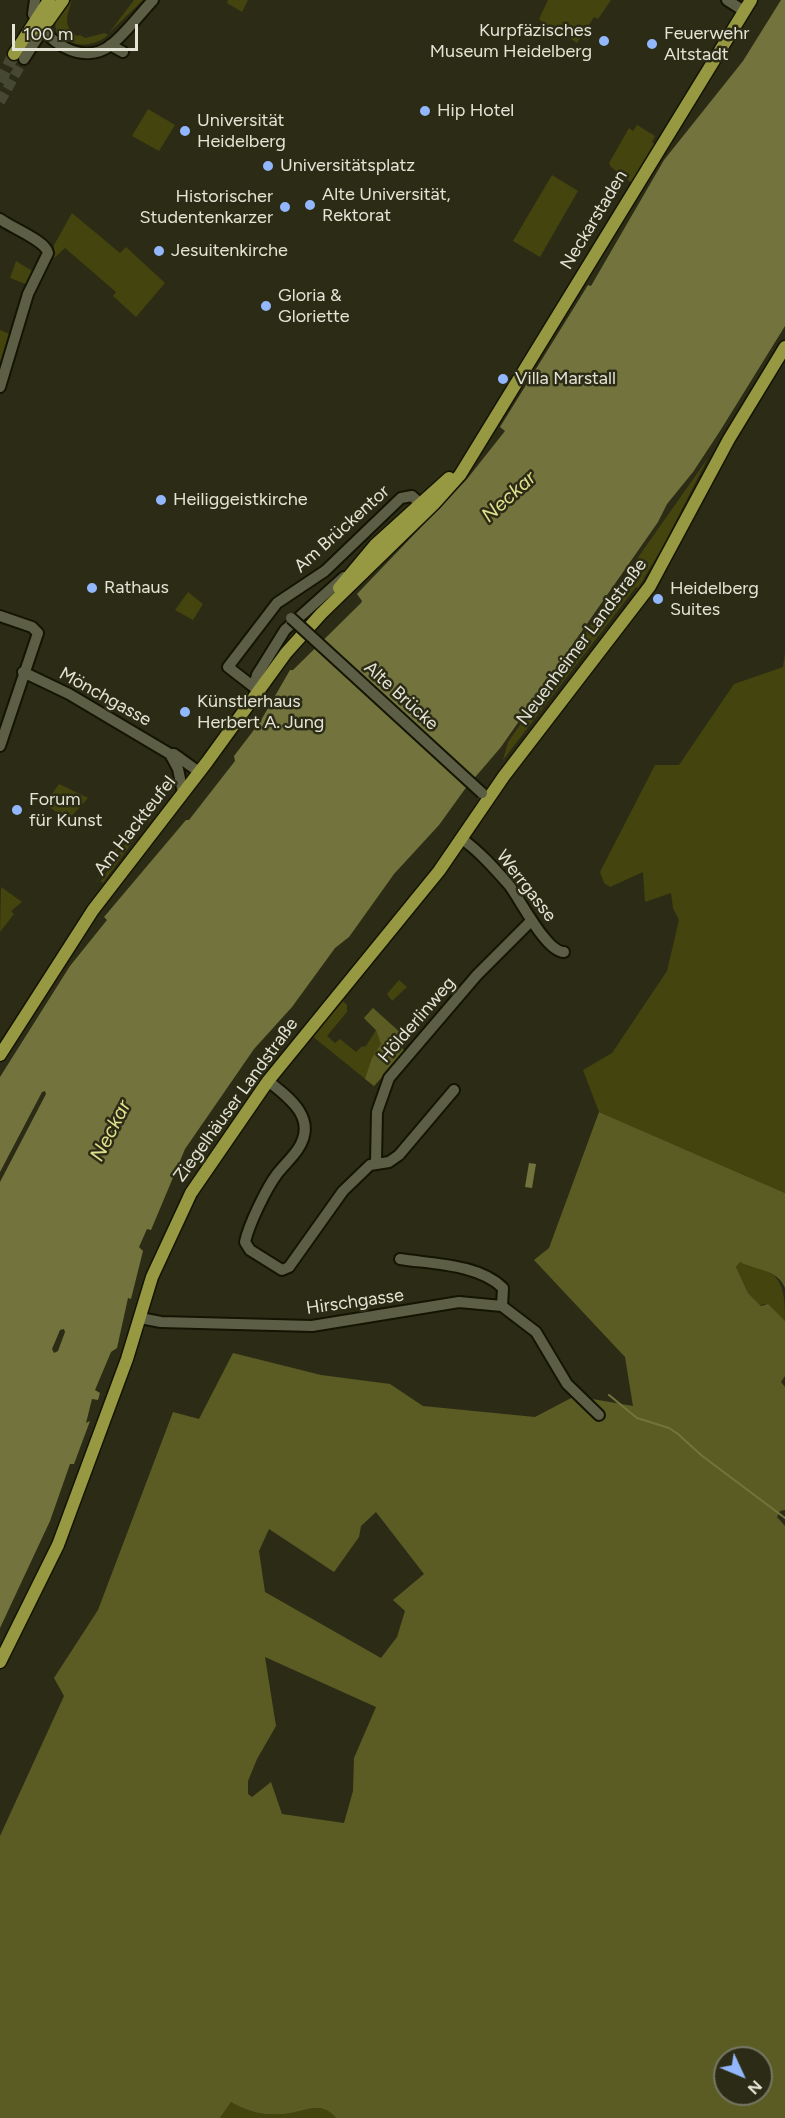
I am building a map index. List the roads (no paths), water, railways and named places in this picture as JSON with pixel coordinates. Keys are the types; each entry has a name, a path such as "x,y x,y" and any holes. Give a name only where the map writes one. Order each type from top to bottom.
{"main road":[{"path":"19,56 27,34 41,24 63,0"},
{"path":"41,24 43,2"},
{"name":"Neckarstaden","path":"308,627 468,460 747,5"},
{"name":"Neuenheimer Landstraße","path":"486,795 650,586 729,439 785,347"},
{"name":"Neckarstaden","path":"321,614 347,577 375,545 424,507"},
{"name":"Am Hackteufel","path":"0,1055 93,910 200,772 280,660 308,627"},
{"name":"Ziegelhäuser Landstraße","path":"0,1662 58,1545 103,1428 160,1258 191,1193 268,1081 462,839 486,795"}],"street":[{"path":"19,56 41,24 55,43 72,51 95,51 110,45 153,0"},
{"path":"727,0 747,5"},
{"path":"110,45 123,52"},
{"path":"0,219 16,231 44,244 48,249 47,257 28,294 0,387"},
{"name":"Am Brückentor","path":"259,691 228,667 284,611 291,594 325,571 400,498 410,495 424,507"},
{"path":"259,691 255,682 257,675 277,640 300,614 342,578 347,577"},
{"name":"Alte Brücke","path":"284,611 486,795"},
{"path":"0,616 35,628 37,636 0,746"},
{"name":"Mönchgasse","path":"23,672 69,694 170,754 174,754 200,772"},
{"path":"170,754 178,769 183,793"},
{"name":"Werrgasse","path":"462,839 486,860 511,888 531,921 557,951 564,952"},
{"name":"Hölderlinweg","path":"376,1162 377,1112 389,1078 477,975 531,921"},
{"path":"268,1081 293,1100 302,1113 305,1127 299,1148 272,1182 246,1239 250,1250 282,1270 287,1269 343,1191 376,1162 389,1162 399,1155 454,1090"},
{"name":"Hirschgasse","path":"140,1318 161,1322 305,1326 459,1302 502,1306 503,1288 488,1278 460,1269 400,1259"},
{"path":"502,1306 536,1332 567,1384 600,1415"}],"water":[{"name":"Neckar","path":"781,0 785,0 785,326 693,472 667,504 658,522 501,747 465,789 439,825 394,874 349,937 335,948 292,1007 254,1049 185,1149 151,1230 147,1229 139,1247 143,1251 131,1299 128,1298 117,1348 111,1352 95,1390 100,1393 98,1400 92,1399 86,1423 90,1421 74,1464 70,1464 50,1521 0,1628 0,1182 46,1094 45,1091 42,1092 0,1172 0,1077 70,966 107,920 104,917 186,820 189,820 235,761 234,756 260,722 290,670 293,670 361,603 357,594 467,479 505,431 500,427 588,285 591,286 664,160 743,61","holes":["64,1329 58,1351 54,1353 52,1349 60,1330"]},
{"path":"529,1163 536,1164 532,1188 525,1187"}],"waterway":[{"path":"609,1395 637,1418 669,1428 678,1434 701,1455 785,1518"}],"tunnel":[{"path":"0,82 14,54"},
{"path":"0,102 24,59"}],"place":[{"name":"Kurpfäzisches Museum Heidelberg","path":"604,41"},
{"name":"Feuerwehr Altstadt","path":"652,44"},
{"name":"Hip Hotel","path":"425,111"},
{"name":"Universität Heidelberg","path":"185,131"},
{"name":"Universitätsplatz","path":"268,166"},
{"name":"Alte Universität, Rektorat","path":"310,205"},
{"name":"Historischer Studentenkarzer","path":"285,207"},
{"name":"Jesuitenkirche","path":"159,251"},
{"name":"Gloria & Gloriette","path":"266,306"},
{"name":"Villa Marstall","path":"503,379"},
{"name":"Heiliggeistkirche","path":"161,500"},
{"name":"Rathaus","path":"92,588"},
{"name":"Heidelberg Suites","path":"658,599"},
{"name":"Künstlerhaus Herbert A. Jung","path":"185,712"},
{"name":"Forum für Kunst","path":"17,810"}]}
